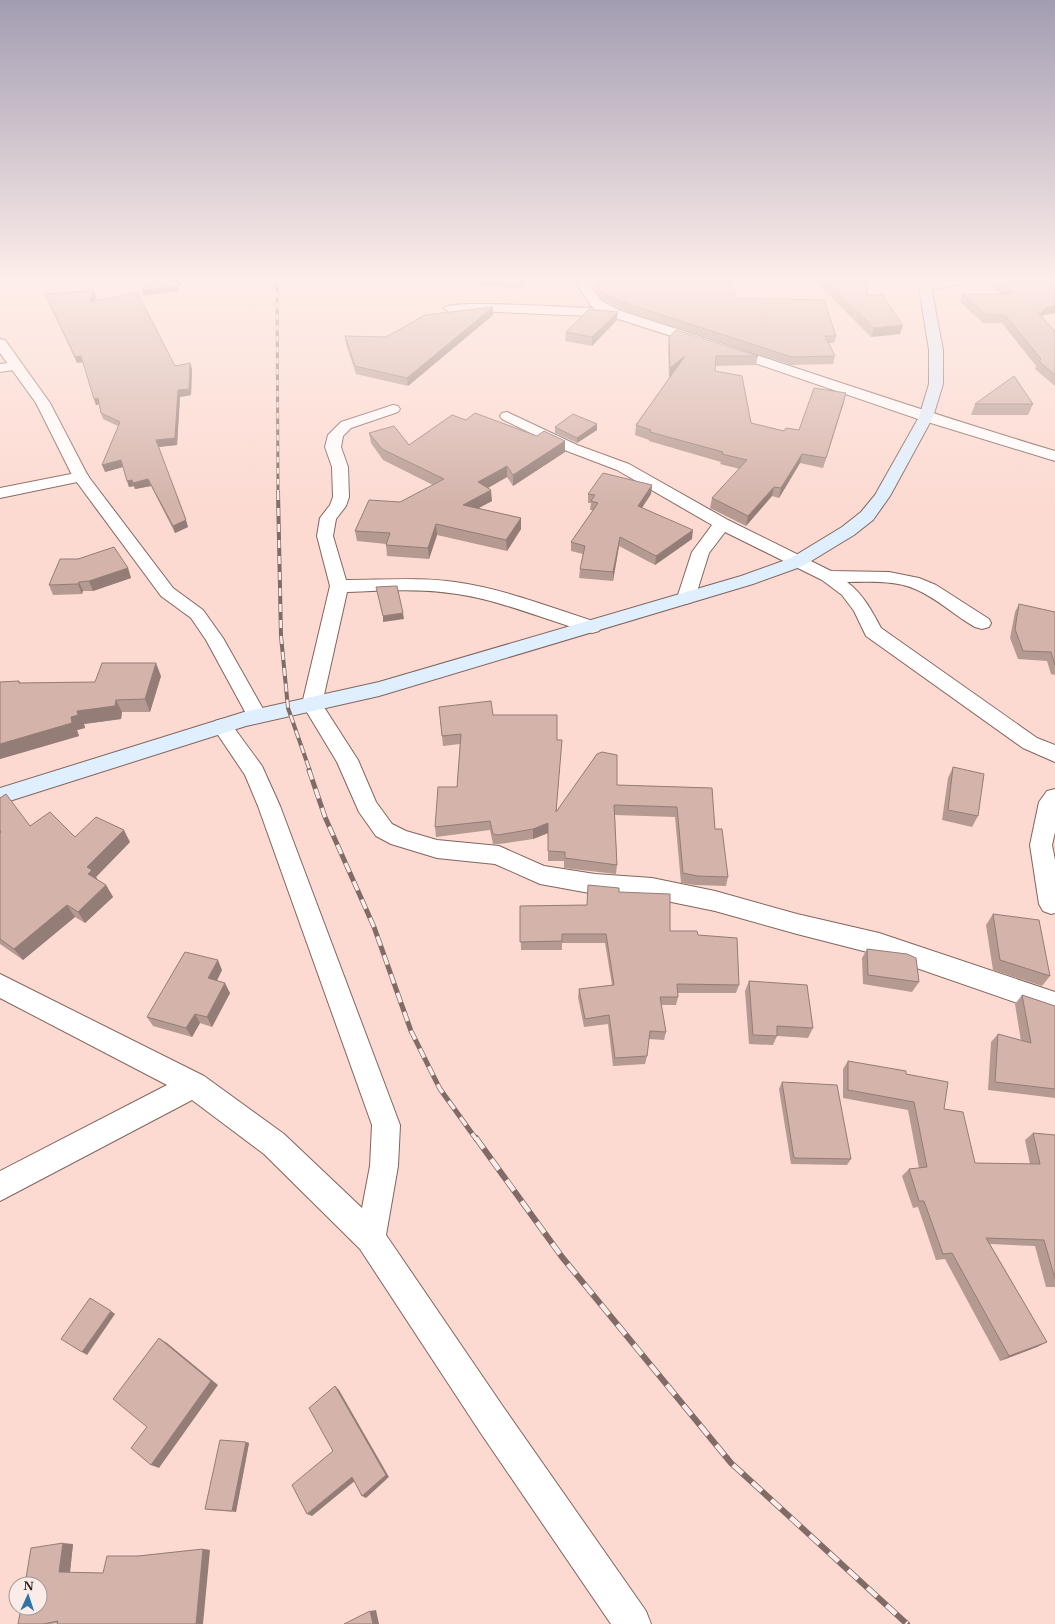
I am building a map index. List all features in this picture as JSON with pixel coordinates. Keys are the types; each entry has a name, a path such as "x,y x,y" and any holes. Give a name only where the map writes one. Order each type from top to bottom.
{"main road":[{"path":"0,796 222,726 257,716 379,689 748,580 797,562 848,531 867,516 882,496 926,417 936,384 936,357"}],"street":[{"path":"4,357 7,367 43,404 81,477 167,592 197,614 214,638 257,716"},
{"path":"750,357 926,417 1055,456"},
{"path":"393,409 346,425 336,435 332,447 340,467 341,497 338,506 328,518 325,536 339,586 312,704 347,760 367,806 384,830 399,838 437,849 471,851 499,855 540,875 595,884 652,888 715,901 797,924 879,944 1055,1004"},
{"path":"508,416 572,448 623,468 722,524 828,576 848,591 862,609 873,632 1030,743 1055,754"},
{"path":"0,493 81,477"},
{"path":"686,598 701,552 722,524"},
{"path":"828,576 868,577 900,580 921,585 944,597 963,612 982,624"},
{"path":"339,586 430,586 457,588 485,594 592,627"},
{"path":"222,726 254,772 269,806 386,1125 384,1166 371,1238"},
{"path":"1051,904 1041,845 1050,802 1055,798"},
{"path":"3,991 194,1085 274,1144 371,1238 492,1420 634,1624"},
{"path":"0,1187 194,1085"}],"building":[{"path":"81,357 170,357 175,366 190,363 189,389 178,390 175,438 156,440 186,520 173,526 148,479 133,483 132,480 127,481 121,460 102,465 120,422 101,413 98,398 94,399"},
{"path":"352,357 433,357 407,378 355,366"},
{"path":"670,357 684,357 670,368"},
{"path":"684,357 716,357 715,371 742,376 751,423 784,431 786,428 799,430 814,388 846,393 826,458 802,454 781,488 774,487 748,516 712,498 747,460 650,432 651,430 636,425"},
{"path":"1039,357 1055,357 1055,375 1039,361 1041,359"},
{"path":"1014,376 1033,404 975,404"},
{"path":"475,413 537,436 544,431 565,441 513,475 507,466 478,482 491,490 463,505 521,518 506,540 436,524 428,548 386,545 390,533 355,531 369,500 400,502 444,479 382,449 369,433 394,426 409,445 452,415 466,420"},
{"path":"573,414 597,424 577,438 555,427"},
{"path":"603,473 652,485 638,506 693,530 656,556 620,537 613,572 580,569 585,546 571,542 598,503 591,501 595,495 588,494"},
{"path":"114,547 128,568 89,581 79,582 78,584 49,585 60,559 78,559"},
{"path":"397,586 403,613 383,616 376,587"},
{"path":"1019,604 1055,612 1055,665 1051,652 1023,651 1015,629"},
{"path":"102,663 156,663 145,699 116,700 115,706 77,711 78,715 71,717 72,723 0,744 0,682 95,682"},
{"path":"491,701 493,715 557,715 557,740 562,740 556,812 597,754 602,752 617,755 617,785 712,788 715,829 722,829 728,877 697,876 683,873 677,807 614,805 617,865 565,858 565,852 548,851 548,823 533,829 498,835 493,834 490,821 435,827 438,787 457,787 461,734 442,736 439,707"},
{"path":"953,767 984,774 978,816 948,810"},
{"path":"6,794 30,826 50,812 75,837 96,817 124,830 87,867 92,870 88,874 106,885 78,912 67,905 14,949 0,939 0,798"},
{"path":"588,885 619,888 619,892 670,894 670,931 697,931 698,935 737,938 739,985 677,984 678,997 660,997 666,1032 650,1031 647,1056 615,1058 609,1015 585,1019 579,989 614,985 606,934 562,934 562,941 520,942 520,906 587,905"},
{"path":"993,914 1039,920 1050,976 1000,960"},
{"path":"867,949 907,954 916,958 919,982 868,975"},
{"path":"185,952 218,960 208,978 225,983 207,1017 195,1014 186,1028 147,1017"},
{"path":"749,981 807,985 813,1028 777,1026 777,1036 753,1035"},
{"path":"1022,995 1055,1006 1055,1089 995,1082 998,1034 1031,1043"},
{"path":"848,1061 906,1071 906,1074 948,1082 944,1109 963,1112 975,1163 1040,1164 1033,1133 1055,1135 1055,1279 1044,1240 986,1238 1047,1342 1009,1356 952,1253 943,1254 924,1201 919,1201 909,1169 927,1167 914,1102 848,1090"},
{"path":"782,1082 837,1085 851,1159 794,1158"},
{"path":"90,1298 111,1311 82,1352 61,1339"},
{"path":"159,1338 211,1381 151,1465 131,1448 147,1427 113,1399"},
{"path":"335,1386 386,1475 362,1496 352,1477 307,1514 292,1485 333,1451 309,1408"},
{"path":"220,1440 246,1442 232,1511 205,1509"},
{"path":"63,1543 59,1572 103,1573 107,1556 138,1556 203,1549 196,1624 57,1624 58,1621 43,1624 18,1624 20,1616 48,1616 48,1576 26,1576 31,1548"},
{"path":"370,1611 373,1624 344,1624"}],"railway":[{"path":"277,357 278,493"},
{"path":"278,492 281,636 288,708 310,771"},
{"path":"309,770 325,817 374,927 411,1031 440,1089 476,1139"},
{"path":"476,1138 562,1257 731,1463 907,1624"}]}
